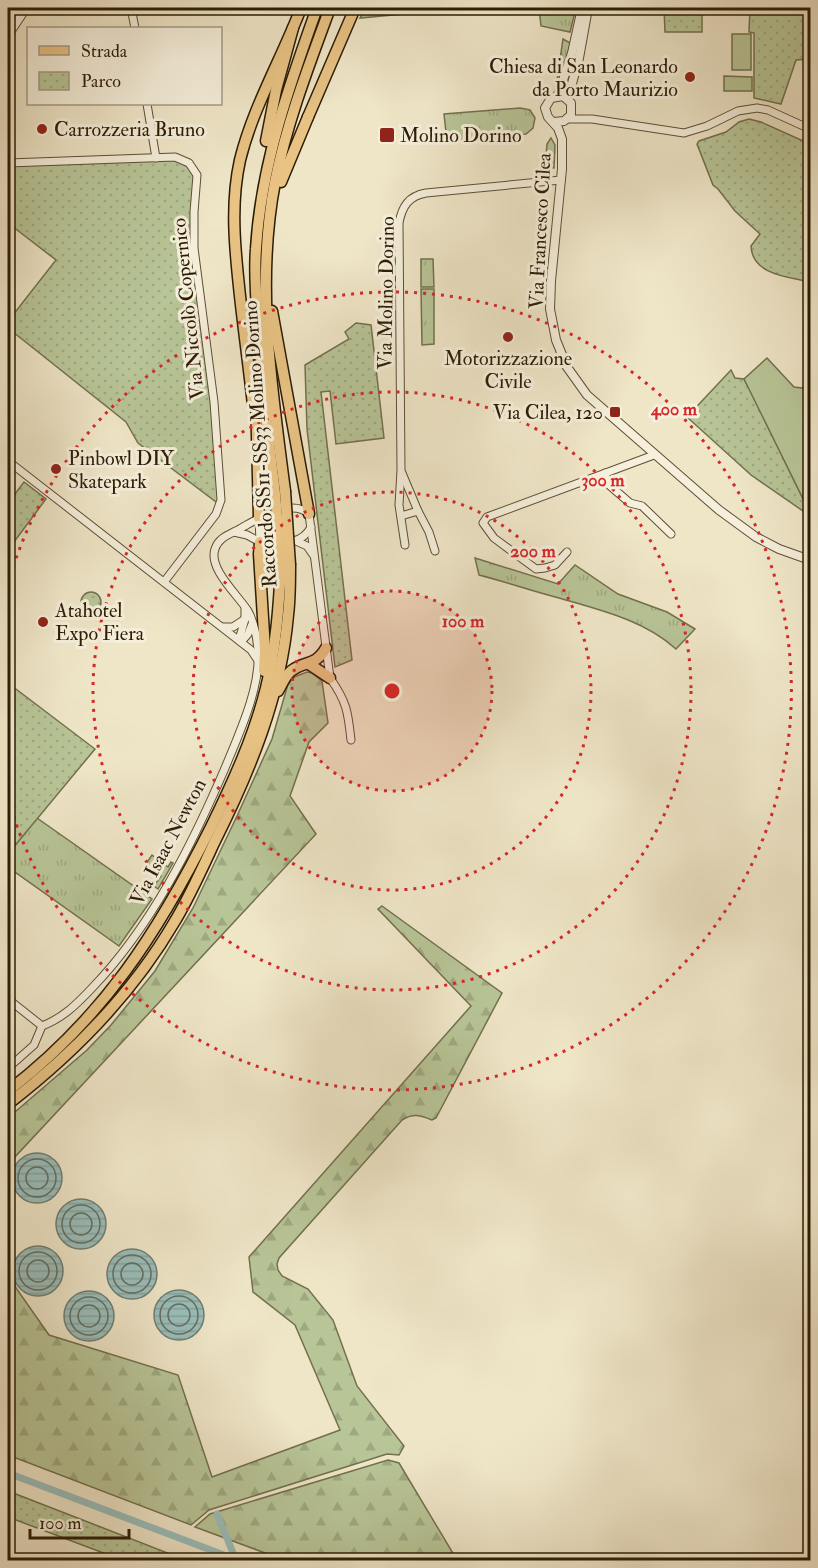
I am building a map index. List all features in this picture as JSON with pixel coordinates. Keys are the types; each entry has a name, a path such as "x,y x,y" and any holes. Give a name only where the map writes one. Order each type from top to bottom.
{"main road":[{"path":"257,434 234,237 235,190 241,157 250,130 301,8"},
{"path":"256,260 260,208 272,145 283,104 316,8"},
{"path":"268,231 286,135 330,8"},
{"path":"268,231 275,214 283,175 355,8"},
{"path":"256,260 252,239 254,211 273,103 293,28"},
{"name":"Raccordo SS11-SS33 Molino Dorino","path":"8,1104 52,1068 101,1020 163,940 184,905 238,796 252,763 271,705 288,616 267,335 268,231"},
{"path":"267,250 272,314 309,514"},
{"name":"Raccordo SS11-SS33 Molino Dorino","path":"256,260 261,386 280,492"},
{"path":"256,282 252,316 259,518"},
{"path":"255,726 265,660 260,542"},
{"name":"Raccordo SS11-SS33 Molino Dorino","path":"8,1091 51,1054 89,1016 123,976 153,934 180,889 239,768 255,726 273,652 286,566"},
{"path":"271,705 286,676 292,670 318,659 326,648"},
{"path":"309,664 330,678"}],"street":[{"path":"8,35 26,8"},
{"path":"131,8 135,27"},
{"path":"582,8 572,53 558,95 549,99 545,108 548,117 554,122 568,119 592,119 684,133 707,126 738,111 758,108 768,110 810,129"},
{"path":"568,119 572,112 570,102 588,8"},
{"path":"558,95 592,119"},
{"path":"147,105 156,158"},
{"name":"Via Francesco Cilea","path":"568,119 562,139 561,180 550,298 551,317 557,345 567,367 587,395 719,510 745,530 779,549 810,560"},
{"name":"Via Francesco Cilea","path":"554,122 562,139"},
{"name":"Via Niccolò Copernico","path":"8,163 183,159 192,165 197,176 194,248 215,412 221,495 216,514 164,582"},
{"name":"Via Molino Dorino","path":"401,470 399,223 404,206 415,196 426,193 561,180"},
{"path":"567,552 555,565 536,569 494,538 483,523 487,517 654,455"},
{"path":"8,461 254,652 258,663"},
{"path":"401,470 429,532 435,551"},
{"path":"401,470 399,505 405,545"},
{"path":"605,473 609,485 630,503 642,506 671,534"},
{"name":"Via Isaac Newton","path":"42,1026 68,1013 110,970 160,898 187,850 236,742 255,687 258,650 252,623 244,606 218,569 214,557 215,549 225,536 272,512 292,508 302,509 309,514"},
{"path":"401,516 418,511"},
{"path":"309,514 330,678 343,697 348,714 351,740"},
{"path":"259,518 260,542"},
{"path":"234,532 247,535 260,542 296,541 305,537 311,527"},
{"path":"296,541 307,546 314,557"},
{"path":"240,641 245,619 244,606"},
{"path":"221,627 233,627 245,619"},
{"path":"240,641 248,634 252,623"},
{"path":"8,999 42,1026 34,1045 8,1068"}],"green space":[{"path":"366,8 446,8 446,10 360,18"},
{"path":"539,8 576,8 570,32 541,26"},
{"path":"664,8 702,8 702,32 665,32"},
{"path":"750,8 810,8 810,59 796,60 781,104 754,98 754,33 749,32"},
{"path":"732,34 751,34 751,70 732,70"},
{"path":"563,39 572,44 560,82 557,81"},
{"path":"724,76 752,77 752,91 724,91"},
{"path":"520,108 530,110 535,118 533,128 526,134 447,141 444,114"},
{"path":"749,119 810,144 810,282 773,273 758,263 753,256 751,246 760,234 735,211 713,185 697,144 699,141 726,132 739,122"},
{"path":"551,138 555,145 554,168 545,167 547,144"},
{"path":"175,157 194,168 194,227 214,402 220,505 138,443 126,422 8,328 9,320 56,260 8,223 8,163"},
{"path":"421,259 433,259 434,287 421,287"},
{"path":"421,289 434,289 434,344 422,345"},
{"path":"356,323 371,325 384,438 336,444 330,391 321,392 352,660 335,667 307,429 305,365 349,339 345,332"},
{"path":"767,358 794,387 810,389 810,513 744,379"},
{"path":"731,370 735,378 744,379 751,391 809,511 803,511 751,475 687,417"},
{"path":"24,482 46,499 8,550 8,503"},
{"path":"475,558 558,584 575,565 618,594 667,612 695,629 676,649 650,630 621,617 479,575"},
{"path":"91,592 98,595 101,602 98,609 91,612 84,609 81,602 84,595"},
{"path":"307,672 322,681 328,723 309,742 290,796 316,834 14,1158 8,1178 8,1118 87,1050 111,1025 155,971 193,908 237,816 272,739 288,684 294,677"},
{"path":"8,683 95,749 8,854"},
{"path":"37,818 152,899 119,946 8,867 8,854"},
{"path":"152,855 168,867 171,862 173,863 158,889 154,886 161,876 145,865"},
{"path":"382,906 502,993 436,1118 432,1120 413,1116 402,1120 279,1258 277,1264 282,1276 308,1289 333,1320 357,1386 404,1446 399,1455 387,1454 209,1510 191,1525 8,1455 8,1264 16,1288 49,1335 178,1375 212,1477 340,1430 295,1325 253,1292 249,1257 471,1006 378,909"},
{"path":"388,1460 399,1463 457,1560 284,1560 195,1527 210,1514"},
{"path":"8,1491 178,1557 176,1560 122,1560 8,1517"}],"water":[{"path":"32,1153 42,1153 55,1160 62,1173 62,1183 55,1196 42,1203 32,1203 23,1199 16,1192 12,1183 12,1173 16,1164 23,1157"},
{"path":"76,1199 86,1199 99,1206 106,1219 106,1229 99,1242 86,1249 76,1249 67,1245 60,1238 56,1229 56,1219 60,1210 67,1203"},
{"path":"33,1246 43,1246 56,1253 63,1266 63,1276 56,1289 43,1296 33,1296 24,1292 17,1285 13,1276 13,1266 17,1257 24,1250"},
{"path":"127,1249 137,1249 150,1256 157,1269 157,1279 150,1292 137,1299 127,1299 118,1295 111,1288 107,1279 107,1269 111,1260 118,1253"},
{"path":"174,1290 184,1290 197,1297 204,1310 204,1320 197,1333 184,1340 174,1340 165,1336 158,1329 154,1320 154,1310 158,1301 165,1294"},
{"path":"84,1291 94,1291 107,1298 114,1311 114,1321 107,1334 94,1341 84,1341 75,1337 68,1330 64,1321 64,1311 68,1302 75,1295"}],"waterway":[{"path":"8,1473 237,1560"},
{"path":"217,1514 236,1560"}],"place":[{"name":"Chiesa di San Leonardo da Porto Maurizio","path":"690,77"},
{"name":"Carrozzeria Bruno","path":"42,129"},
{"name":"Molino Dorino","path":"387,135"},
{"name":"Motorizzazione Civile","path":"508,337"},
{"name":"Via Cilea, 120","path":"615,412"},
{"name":"Pinbowl DIY Skatepark","path":"56,469"},
{"name":"Atahotel Expo Fiera","path":"43,622"}]}
